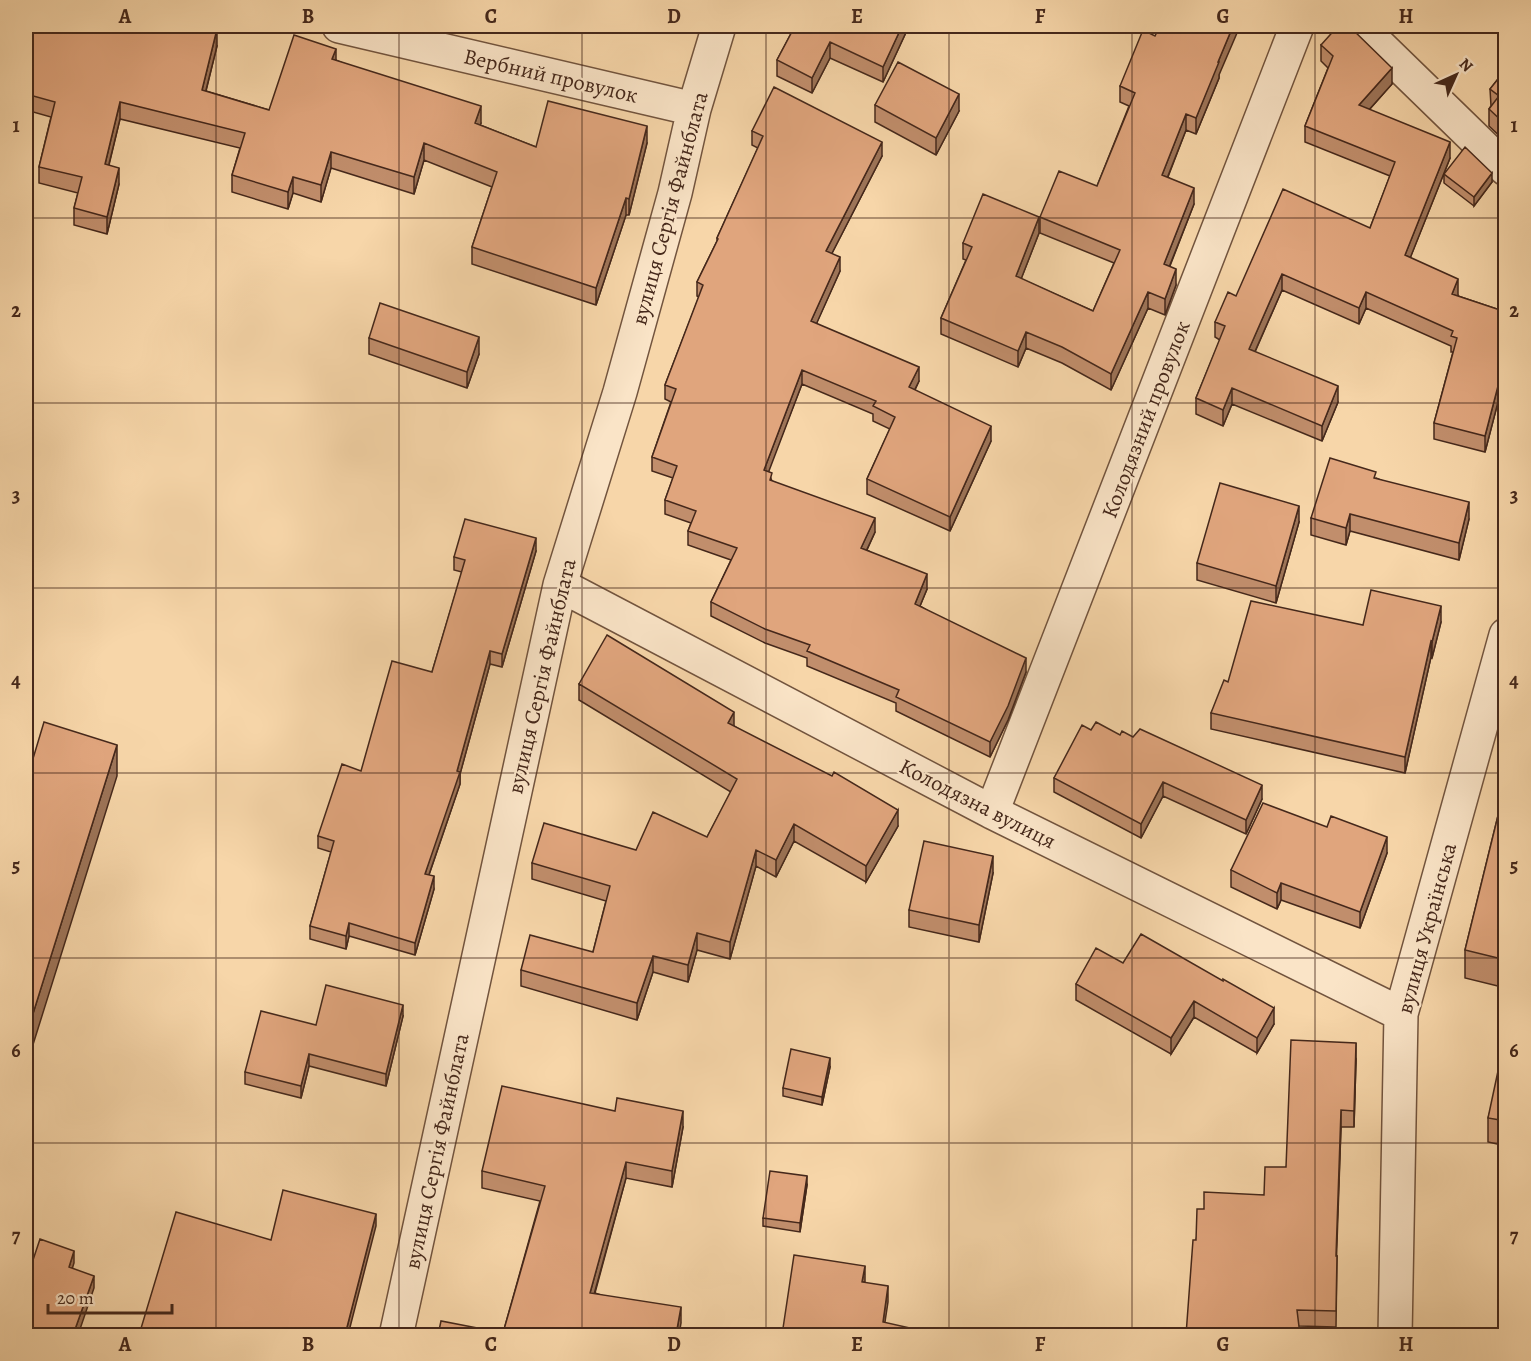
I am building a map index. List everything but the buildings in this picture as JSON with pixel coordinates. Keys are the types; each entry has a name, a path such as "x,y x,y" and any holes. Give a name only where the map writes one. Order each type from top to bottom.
{"street":[{"name":"Вербний провулок","path":"339,26 694,109"},
{"name":"вулиця Сергія Файнблата","path":"396,1335 560,585 623,381 675,193 694,109 719,26"},
{"name":"Колодязний провулок","path":"992,812 1297,26"},
{"path":"1359,26 1506,169"},
{"name":"Колодязна вулиця","path":"560,585 992,812 1401,1014"},
{"name":"вулиця Українська","path":"1395,1335 1401,1014 1506,635"}]}
